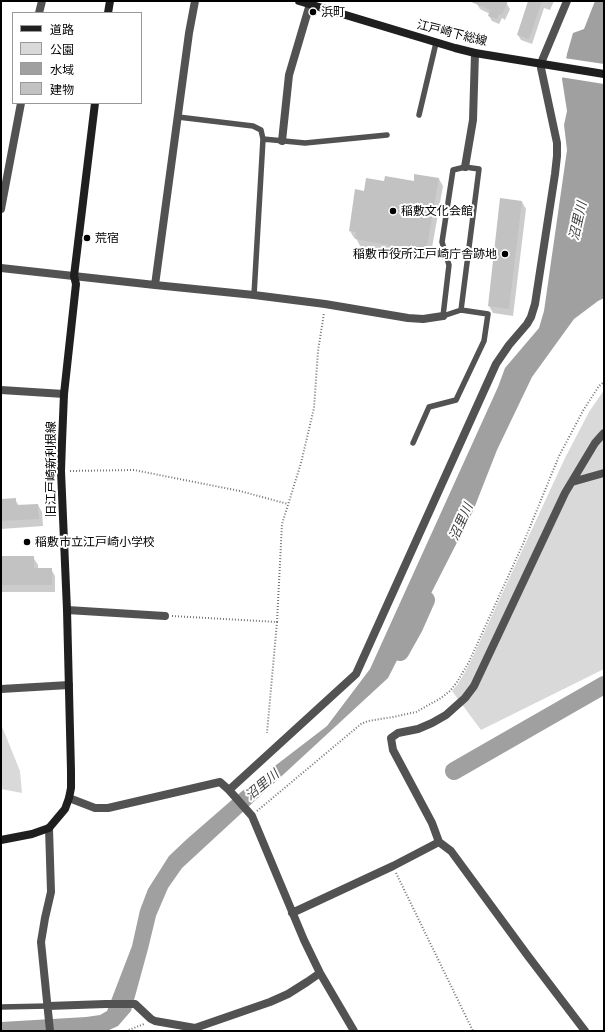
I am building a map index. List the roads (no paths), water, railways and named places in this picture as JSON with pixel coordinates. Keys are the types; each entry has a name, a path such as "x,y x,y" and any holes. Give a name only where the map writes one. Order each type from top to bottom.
{"street":[{"path":"39,12 42,1"},
{"path":"108,12 110,1"},
{"path":"155,285 189,34 196,1"},
{"name":"江戸崎下総線","path":"299,1 436,43 475,53 604,74"},
{"path":"231,792 356,674 496,364 508,345 531,317 535,304 557,156 557,144 541,72 567,1"},
{"path":"282,141 289,75 310,4"},
{"path":"465,167 473,120 475,53"},
{"path":"1,208 21,104"},
{"name":"旧江戸崎新利根線","path":"49,828 65,809 71,788 67,610 61,471 64,394 76,284 74,276 94,104"},
{"path":"1,268 254,295 325,304 408,318 443,316"},
{"path":"1,390 64,394"},
{"path":"584,1031 450,851 439,842 432,823 393,750 391,738 398,733 418,729 446,715 465,698 474,686 565,493 595,444 604,433"},
{"path":"572,482 604,473"},
{"path":"67,610 165,616"},
{"path":"1,689 69,686"},
{"path":"69,798 95,808 108,808 220,782 231,792 250,815 292,913 320,973 354,1031"},
{"path":"1,840 32,834 49,828 51,892 41,942 50,1031"},
{"path":"292,913 393,866 439,842"},
{"path":"48,1006 135,1004 155,1021 197,1029 288,994 320,973"}],"lane":[{"path":"419,115 436,43"},
{"path":"178,117 253,126 261,130 263,139 254,295"},
{"path":"263,139 305,144 387,135"},
{"path":"413,443 429,407 456,400 484,341 488,314 461,310 443,316 449,265 442,242 453,170 465,167 479,170 461,310"},
{"path":"1,1007 48,1006"}],"water":[{"path":"595,1 604,1 604,298 574,319 532,377 497,450 473,511 388,678 182,868 168,888 156,916 131,1011 118,1026 107,1031 1,1031 1,1022 86,1017 100,1015 107,1011 132,946 140,910 148,889 169,856 241,792 327,726 370,669 498,387 505,368 539,328 544,311 567,150 564,125 567,111 562,79 573,33 584,29"}],"waterway":[{"name":"沼里川","path":"400,652 414,627 426,600"},
{"path":"454,771 604,685"}],"place":[{"name":"浜町","path":"313,12"},
{"name":"稲敷文化会館","path":"393,211"},
{"name":"荒宿","path":"87,238"},
{"name":"稲敷市役所江戸崎庁舎跡地","path":"505,254"},
{"name":"稲敷市立江戸崎小学校","path":"27,542"}]}
